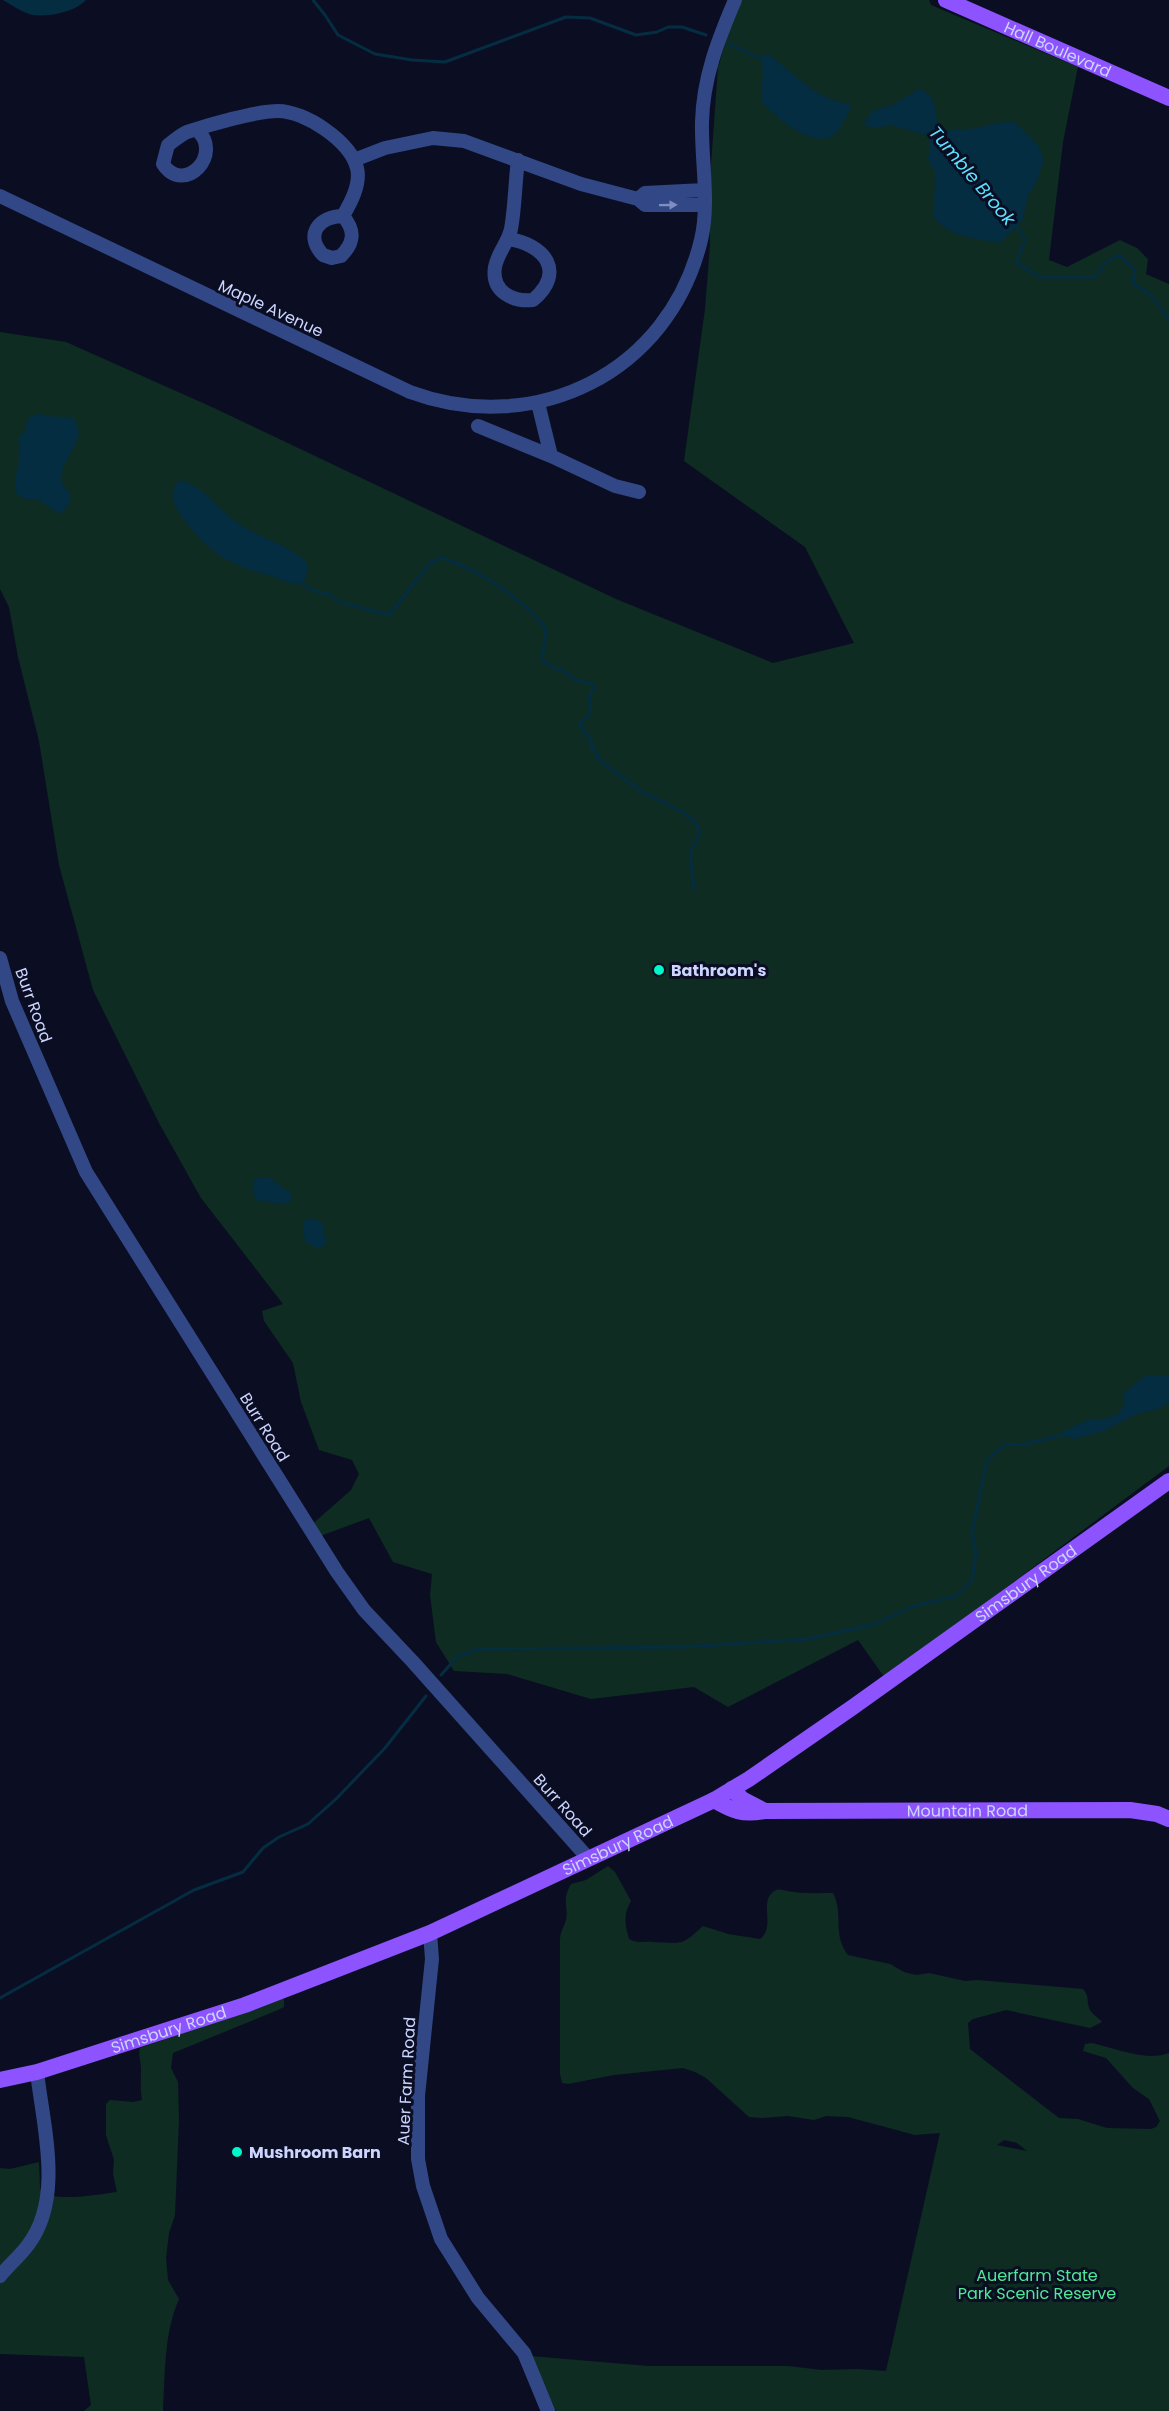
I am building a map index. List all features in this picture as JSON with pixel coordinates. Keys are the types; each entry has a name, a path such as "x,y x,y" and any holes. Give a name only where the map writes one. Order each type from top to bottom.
{"main road":[{"name":"Hall Boulevard","path":"946,0 1169,98"},
{"name":"Simsbury Road","path":"0,2080 37,2072 245,2005 430,1933 714,1800 853,1707 1169,1481"},
{"path":"732,1789 742,1799 765,1811"},
{"name":"Mountain Road","path":"714,1800 730,1809 748,1814 765,1811 1130,1810 1157,1814 1169,1819"}],"street":[{"name":"Maple Avenue","path":"0,196 410,392 438,402 467,407 498,408 538,403 582,388 627,360 650,338 669,314 687,278 701,239 704,205 704,96 710,65 735,0"},
{"path":"197,130 251,115 278,111 290,113 321,126 345,148 358,170 357,184 344,216"},
{"path":"354,160 385,148 434,138 464,141 581,184 638,199 645,205 704,205"},
{"path":"509,239 527,244 547,258 550,270 548,282 533,300 512,299 501,291 495,280 495,267 509,239 518,160"},
{"path":"638,199 645,193 704,190"},
{"path":"538,403 551,456"},
{"path":"478,426 551,456 615,486 639,492"},
{"name":"Burr Road","path":"0,958 6,1002 86,1172 337,1572 364,1610 588,1858"},
{"name":"Auer Farm Road","path":"430,1933 432,1959 418,2096 418,2159 423,2186 441,2238 478,2298 524,2353 548,2411"},
{"path":"0,2276 29,2244 48,2205 50,2178 37,2072"}],"green space":[{"path":"739,0 929,0 931,5 1078,67 1063,142 1049,260 1067,267 1120,240 1137,248 1148,259 1146,274 1169,284 1169,1466 885,1678 858,1640 728,1707 694,1687 591,1699 507,1674 454,1671 436,1642 430,1595 432,1574 393,1562 369,1518 315,1538 308,1528 351,1490 359,1474 352,1460 319,1450 301,1402 293,1363 264,1321 262,1311 283,1304 201,1198 159,1123 93,990 59,865 39,741 18,657 9,607 0,589 0,332 66,342 214,408 616,599 773,663 854,643 805,547 684,461 705,309 710,245 709,192 718,67"},
{"name":"Auerfarm State Park Scenic Reserve","path":"608,1866 615,1872 631,1901 626,1915 626,1925 629,1939 635,1941 681,1942 703,1926 728,1934 760,1939 767,1928 767,1902 773,1892 780,1890 833,1893 838,1909 840,1940 848,1955 890,1964 904,1972 916,1975 929,1973 965,1981 977,1980 1083,1989 1090,2010 1102,2022 1090,2028 1006,2010 973,2019 968,2023 970,2049 1059,2118 1078,2119 1107,2128 1151,2129 1156,2127 1160,2121 1149,2099 1133,2088 1106,2058 1083,2051 1085,2044 1092,2043 1141,2055 1169,2053 1169,2411 556,2411 530,2356 648,2366 788,2366 822,2370 886,2371 940,2133 915,2135 848,2117 826,2116 814,2120 788,2116 749,2117 706,2078 683,2068 562,2083 560,2074 560,1937 566,1920 568,1890 571,1884 586,1880","holes":["1004,2140 1017,2143 1027,2151 997,2145"]},
{"path":"284,1999 284,2007 278,2010 173,2053 171,2068 178,2082 179,2120 175,2215 169,2233 166,2258 168,2280 179,2299 168,2340 163,2411 84,2411 91,2405 84,2357 0,2354 0,2168 10,2169 39,2162 40,2189 46,2194 55,2196 76,2197 117,2192 113,2174 114,2160 106,2135 106,2104 110,2100 133,2102 142,2100 140,2048"}],"water":[{"path":"3,0 86,0 69,11 33,15"},
{"path":"768,54 806,85 826,97 850,104 851,108 837,133 825,139 806,135 795,130 762,103 763,69 760,57"},
{"path":"919,89 930,96 942,133 1014,121 1038,145 1044,160 1037,181 1028,196 1022,221 1000,243 972,238 948,230 934,218 935,173 928,159 930,140 928,136 891,125 876,128 863,125 872,111 893,105"},
{"path":"41,413 75,419 78,431 78,438 62,473 64,487 70,493 69,503 67,508 59,514 39,500 24,499 16,493 15,488 19,461 19,436 25,432 28,418"},
{"path":"180,480 206,494 239,524 301,557 308,565 305,580 290,583 228,561 216,553 185,521 175,504 173,492"},
{"path":"259,1177 271,1178 291,1194 291,1200 288,1203 259,1202 254,1195 253,1186 254,1180"},
{"path":"307,1219 317,1220 325,1226 323,1233 327,1239 325,1245 319,1249 305,1242 303,1223"},
{"path":"1169,1376 1169,1403 1158,1409 1137,1414 1104,1431 1074,1439 1060,1433 1090,1419 1104,1419 1118,1414 1124,1405 1124,1393 1143,1377"}],"waterway":[{"name":"Tumble Brook","path":"313,0 338,35 375,54 412,60 445,62 566,17 590,18 636,35 657,32 668,27 682,27 706,35"},
{"name":"Tumble Brook","path":"729,44 762,59"},
{"name":"Tumble Brook","path":"1016,226 1025,239 1017,263 1039,277 1095,277 1105,263 1119,255 1135,270 1133,283 1153,297 1169,320"},
{"path":"301,583 312,590 328,594 340,602 389,615 431,562 443,558 485,578 526,607 546,629 542,660 576,680 592,684 594,688 589,697 591,713 579,724 593,743 590,746 597,753 598,759 641,791 684,813 696,823 700,832 690,854 694,889"},
{"path":"441,1675 458,1656 480,1649 686,1647 807,1639 872,1625 914,1606 956,1596 972,1581 976,1553 972,1533 987,1460 1005,1444 1020,1445 1069,1434"},
{"path":"0,1998 194,1890 243,1872 263,1848 279,1837 308,1824 336,1799 385,1748 426,1696"}],"place":[{"name":"Bathroom's","path":"659,970"},
{"name":"Mushroom Barn","path":"237,2152"}]}
